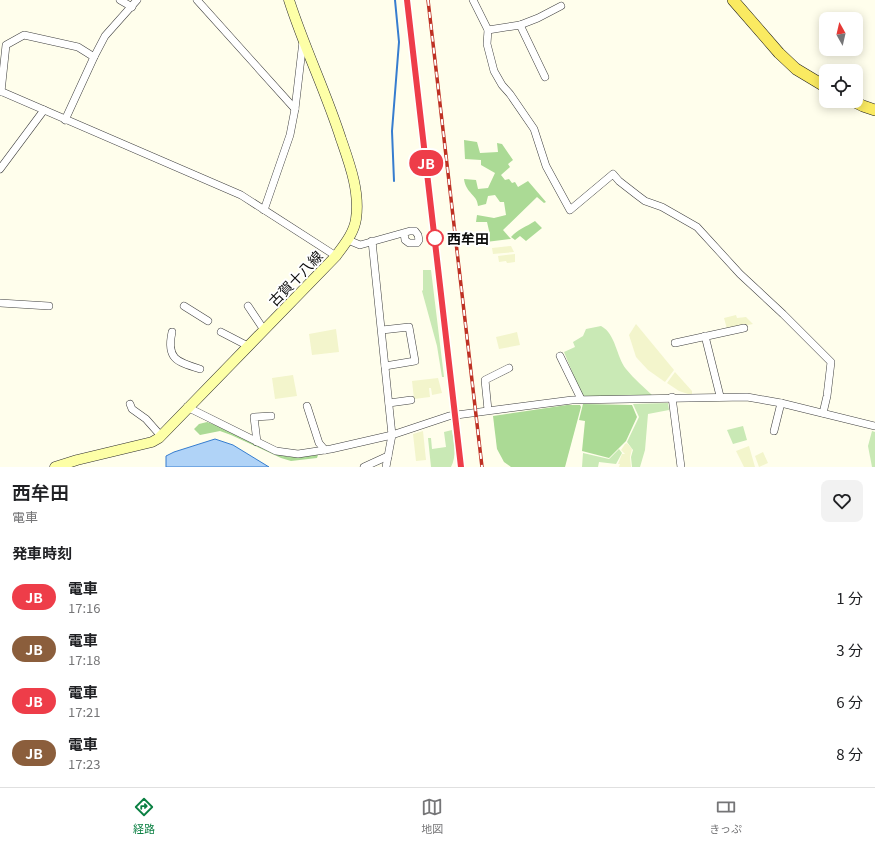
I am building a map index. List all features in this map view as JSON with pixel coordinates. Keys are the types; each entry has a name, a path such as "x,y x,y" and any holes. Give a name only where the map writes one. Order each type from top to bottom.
{"main road":[{"name":"古賀十八線","path":"58,466 76,460 152,442 161,436 336,256 348,240 356,220 356,200 353,174 332,111 303,41 289,0"},
{"path":"733,0 779,53 796,69 819,83"},
{"path":"863,106 875,110"}],"street":[{"path":"120,0 132,7"},
{"path":"65,120 105,36 137,0"},
{"path":"197,0 294,110"},
{"path":"473,0 488,30 487,44 494,71 502,85 534,129 546,166 570,210 613,174 619,181 645,201 662,207 697,228 740,274 831,362 827,396 823,414"},
{"path":"488,30 520,25 538,18 561,6"},
{"path":"520,25 544,77"},
{"path":"94,57 78,47 24,35 6,45 1,92 241,195 336,256"},
{"path":"264,210 290,135 303,41"},
{"path":"0,169 44,110"},
{"path":"348,240 360,245 404,233"},
{"path":"372,241 392,435 386,467"},
{"path":"0,303 49,306"},
{"path":"184,306 208,321"},
{"path":"248,306 264,330"},
{"path":"382,330 409,327 415,361 385,366"},
{"path":"675,343 744,328"},
{"path":"172,332 169,342 170,348 176,360 200,369"},
{"path":"221,332 248,346"},
{"path":"705,336 720,396"},
{"path":"560,356 581,399"},
{"path":"488,410 485,380 509,368"},
{"path":"187,408 276,451 298,454 325,450 392,435 449,416 581,399 720,396 748,397 781,403 875,426"},
{"path":"672,398 681,467"},
{"path":"389,403 411,400"},
{"path":"774,431 781,403"},
{"path":"130,404 132,409 146,419 161,436"},
{"path":"307,406 319,443 325,450"},
{"path":"257,442 254,417 271,416"},
{"path":"364,467 388,456"}],"green space":[{"path":"464,140 477,142 480,153 498,152 497,143 502,144 513,160 508,164 510,167 501,175 505,180 509,179 512,183 515,182 518,187 528,181 546,202 544,203 537,197 503,230 511,239 478,243 477,237 490,235 487,222 476,222 477,215 494,218 506,215 504,202 500,202 495,195 488,196 486,204 478,206 476,199 467,188 464,179 476,180 478,189 488,188 495,173 481,165 481,160 465,159"},
{"path":"535,221 542,228 526,241 520,236 515,240 511,237 519,230"},
{"path":"511,246 514,252 493,254 492,248"},
{"path":"515,254 515,262 499,262 498,256"},
{"path":"423,270 431,270 444,377 442,377 437,346 422,291"},
{"path":"736,315 737,318 746,317 753,324 727,329 724,318"},
{"path":"636,324 674,370 665,382 648,370 636,357 629,335"},
{"path":"601,326 610,334 626,369 653,396 582,396 564,352 575,347 573,342 583,336 586,329"},
{"path":"336,329 339,352 312,355 309,334"},
{"path":"517,332 520,345 499,349 496,337"},
{"path":"675,372 692,391 692,394 679,391 667,383"},
{"path":"293,375 297,396 275,399 272,378"},
{"path":"438,378 442,393 432,395 431,388 429,388 430,397 414,399 412,381"},
{"path":"668,403 669,410 648,414 645,450 640,467 632,467 631,457 633,450 627,442 639,417 633,404"},
{"path":"583,404 632,405 637,417 626,441 609,458 582,451 585,421 579,420"},
{"path":"567,405 580,405 581,407 565,467 511,467 504,462 497,449 493,416"},
{"path":"207,422 224,428 288,457 318,455 317,458 291,461 220,431 200,435 194,429 199,424"},
{"path":"743,426 747,440 733,444 727,430"},
{"path":"452,430 454,458 451,467 431,467 428,438 431,438 432,449 446,447 444,432"},
{"path":"423,431 426,460 416,461 413,434"},
{"path":"872,431 875,432 875,467 872,467 868,446"},
{"path":"627,443 632,449 630,457 631,467 619,467 620,464 618,464 622,454 625,454 621,450"},
{"path":"749,446 755,467 744,467 736,451"},
{"path":"619,449 622,453 616,464 599,462 598,467 582,467 583,453 609,459"},
{"path":"763,452 768,463 759,467 755,456"}],"water":[{"path":"215,439 233,445 269,467 166,467 166,456"}],"waterway":[{"path":"394,181 392,131 399,42 395,0"}],"railway":[{"path":"407,0 461,467"},
{"path":"428,0 482,467"}],"train":[{"name":"JB","path":"407,0 461,467"}],"place":[{"name":"西牟田","path":"435,238"}]}
